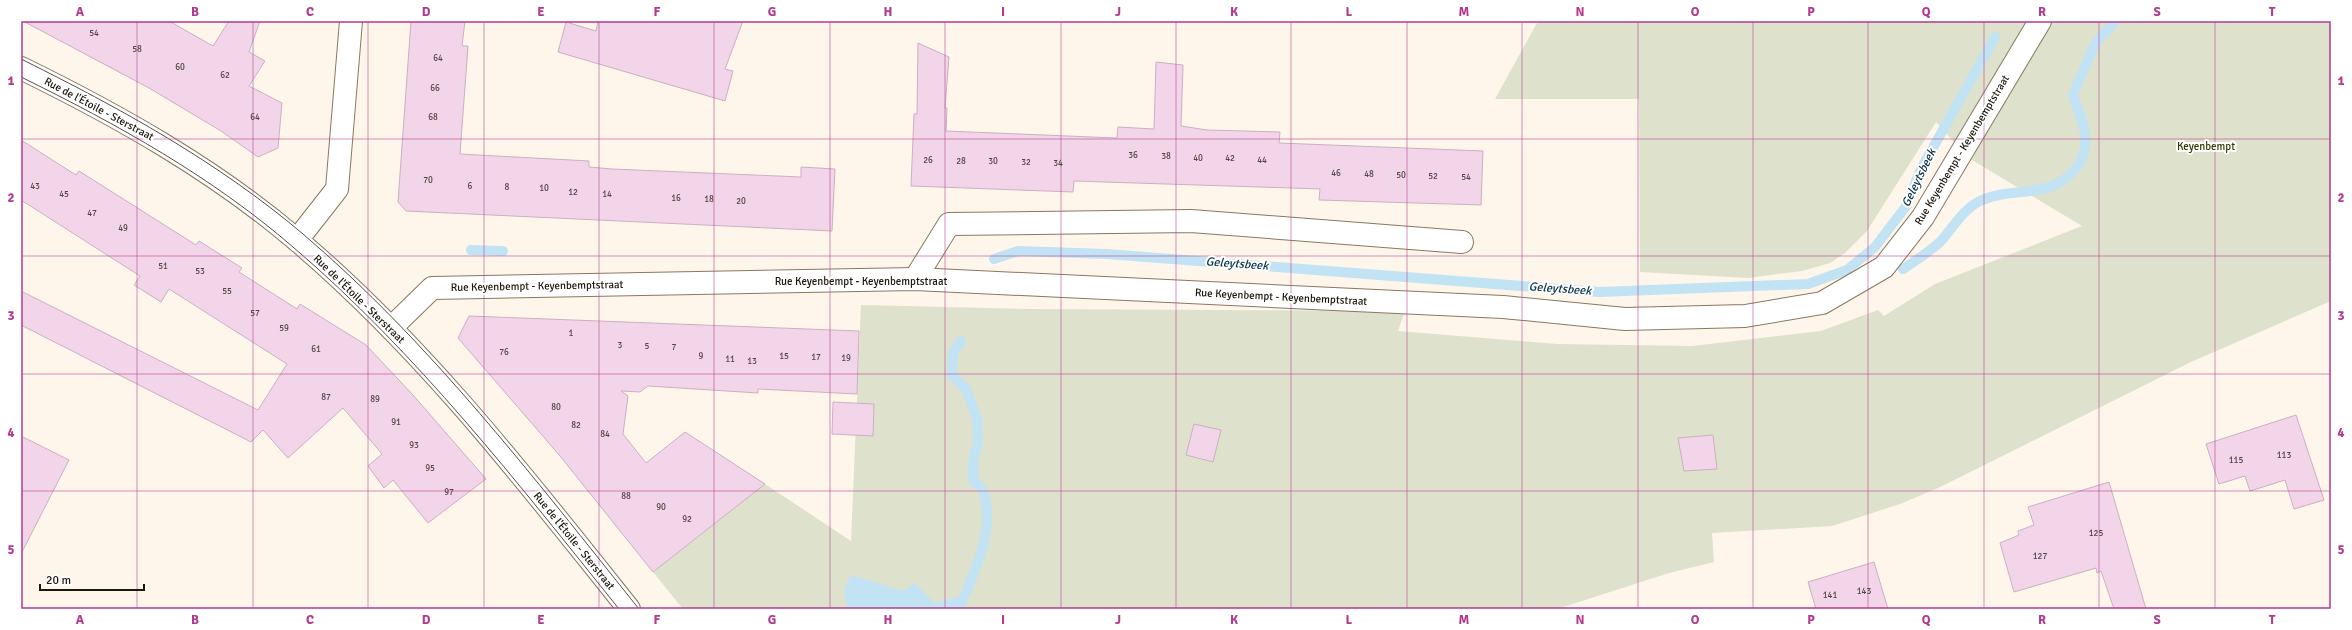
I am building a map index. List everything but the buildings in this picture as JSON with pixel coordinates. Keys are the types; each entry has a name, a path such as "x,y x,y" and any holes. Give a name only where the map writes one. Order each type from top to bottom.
{"street":[{"path":"297,240 337,189 351,21"},
{"name":"Rue Keyenbempt - Keyenbemptstraat","path":"391,328 432,288 915,279 1503,307 1625,319 1745,316 1822,302 1884,267 1918,224 2040,21"},
{"name":"Rue de l'Étoile - Sterstraat","path":"21,68 109,112 156,140 231,189 297,240 391,328 428,367 490,438 629,609"},
{"path":"915,279 949,224 1191,221 1462,242"}],"green space":[{"name":"Keyenbempt","path":"1538,21 2331,21 2331,301 2191,362 1938,488 1900,504 1832,526 1712,533 1714,562 1669,573 1557,609 683,609 653,572 765,484 851,541 861,305 1031,309 1405,311 1398,331 1557,344 1692,346 1821,331 1878,310 1884,316 1935,284 2082,226 1967,157 1936,122 1867,231 1845,253 1830,263 1802,271 1748,278 1640,272 1639,99 1495,99"}],"water":[{"path":"851,575 903,591 914,583 935,603 961,596 968,609 847,609 844,590"}],"waterway":[{"name":"Geleytsbeek","path":"1903,269 1927,253 1940,242 1963,214 1980,201 2005,194 2043,189 2065,179 2075,169 2081,160 2085,147 2085,132 2073,94 2095,44 2115,21"},
{"name":"Geleytsbeek","path":"994,259 1018,251 1107,254 1599,292 1808,284 1847,270 1875,247 1907,205 1920,171 1995,37"},
{"path":"471,250 503,251"},
{"path":"959,609 982,551 987,520 987,505 983,491 973,480 974,456 978,442 977,419 966,389 952,375 953,353 961,341"}],"tram line":[{"path":"21,59 95,97 203,160 271,208 303,234 350,276 395,320 438,366 480,413 639,609"},
{"path":"21,77 93,114 163,153 230,198 293,247 382,330 424,375 504,467 619,609"}]}
